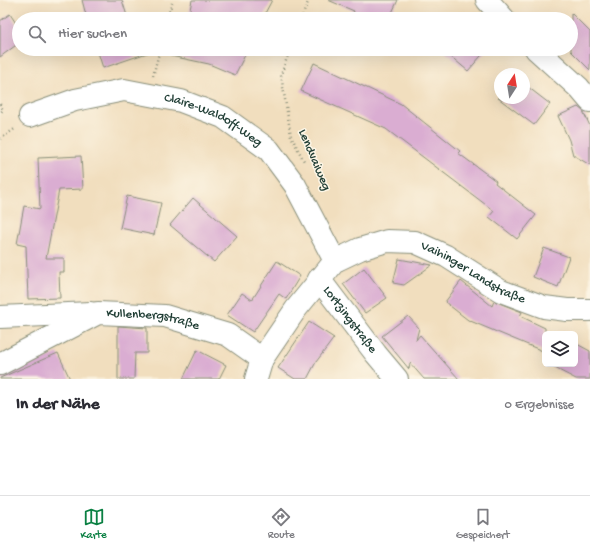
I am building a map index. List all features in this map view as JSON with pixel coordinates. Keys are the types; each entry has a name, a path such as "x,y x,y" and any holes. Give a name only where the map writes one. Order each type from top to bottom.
{"street":[{"path":"487,0 498,12"},
{"path":"544,56 579,88 590,101"},
{"name":"Claire-Waldoff-Weg","path":"30,116 75,100 124,90 181,101 223,117 269,150 295,185 335,261"},
{"name":"Vaihinger Landstraße","path":"259,369 296,309 335,261 360,249 387,241 415,242 446,256 501,291 544,307 590,311"},
{"name":"Lortzingstraße","path":"319,279 397,379"},
{"path":"0,317 98,313"},
{"name":"Kullenbergstraße","path":"0,364 98,313 165,316 228,335 259,369"}],"path":[{"path":"169,12 173,0"},
{"path":"304,12 309,0"},
{"path":"148,95 158,56"},
{"name":"Lendvaiweg","path":"288,56 281,75 291,136 305,162"},
{"path":"0,104 2,110 0,113"}],"building":[{"path":"82,0 122,0 126,12 85,12"},
{"path":"192,0 272,0 266,12 189,12"},
{"path":"328,0 398,0 392,12 354,11"},
{"path":"10,14 12,17 12,48 0,57 0,21"},
{"path":"578,20 590,32 590,70 576,56 578,56"},
{"path":"99,56 138,56 103,68"},
{"path":"171,56 244,56 235,75 209,64"},
{"path":"450,56 481,56 468,71"},
{"path":"314,63 401,104 460,151 458,153 496,181 495,183 536,215 517,239 489,217 494,211 386,129 301,91"},
{"path":"530,89 550,104 534,125 506,104 530,104"},
{"path":"578,107 583,111 590,126 590,165 573,155 569,140 558,116"},
{"path":"81,156 83,189 59,190 46,258 64,258 64,272 59,272 60,298 28,299 26,246 17,244 24,206 40,209 38,158"},
{"path":"127,196 161,203 154,235 120,228"},
{"path":"193,198 237,236 214,262 170,225"},
{"path":"544,248 569,257 558,287 533,277"},
{"path":"399,259 432,265 404,285 393,283"},
{"path":"277,261 300,276 286,299 279,294 253,332 227,315 242,293 252,300"},
{"path":"364,268 387,298 365,313 343,284"},
{"path":"461,281 492,306 494,301 522,312 520,316 545,328 545,331 542,331 542,351 468,320 445,302"},
{"path":"408,316 419,328 416,340 420,335 459,379 424,379 410,363 409,369 382,336"},
{"path":"309,322 334,338 316,362 307,379 295,379 278,368"},
{"path":"118,326 147,328 147,353 135,353 134,379 118,379"},
{"path":"578,345 590,351 590,379 576,379 553,367 578,367"},
{"path":"197,350 226,365 219,379 183,379"},
{"path":"58,353 70,379 0,379 0,378"}]}
